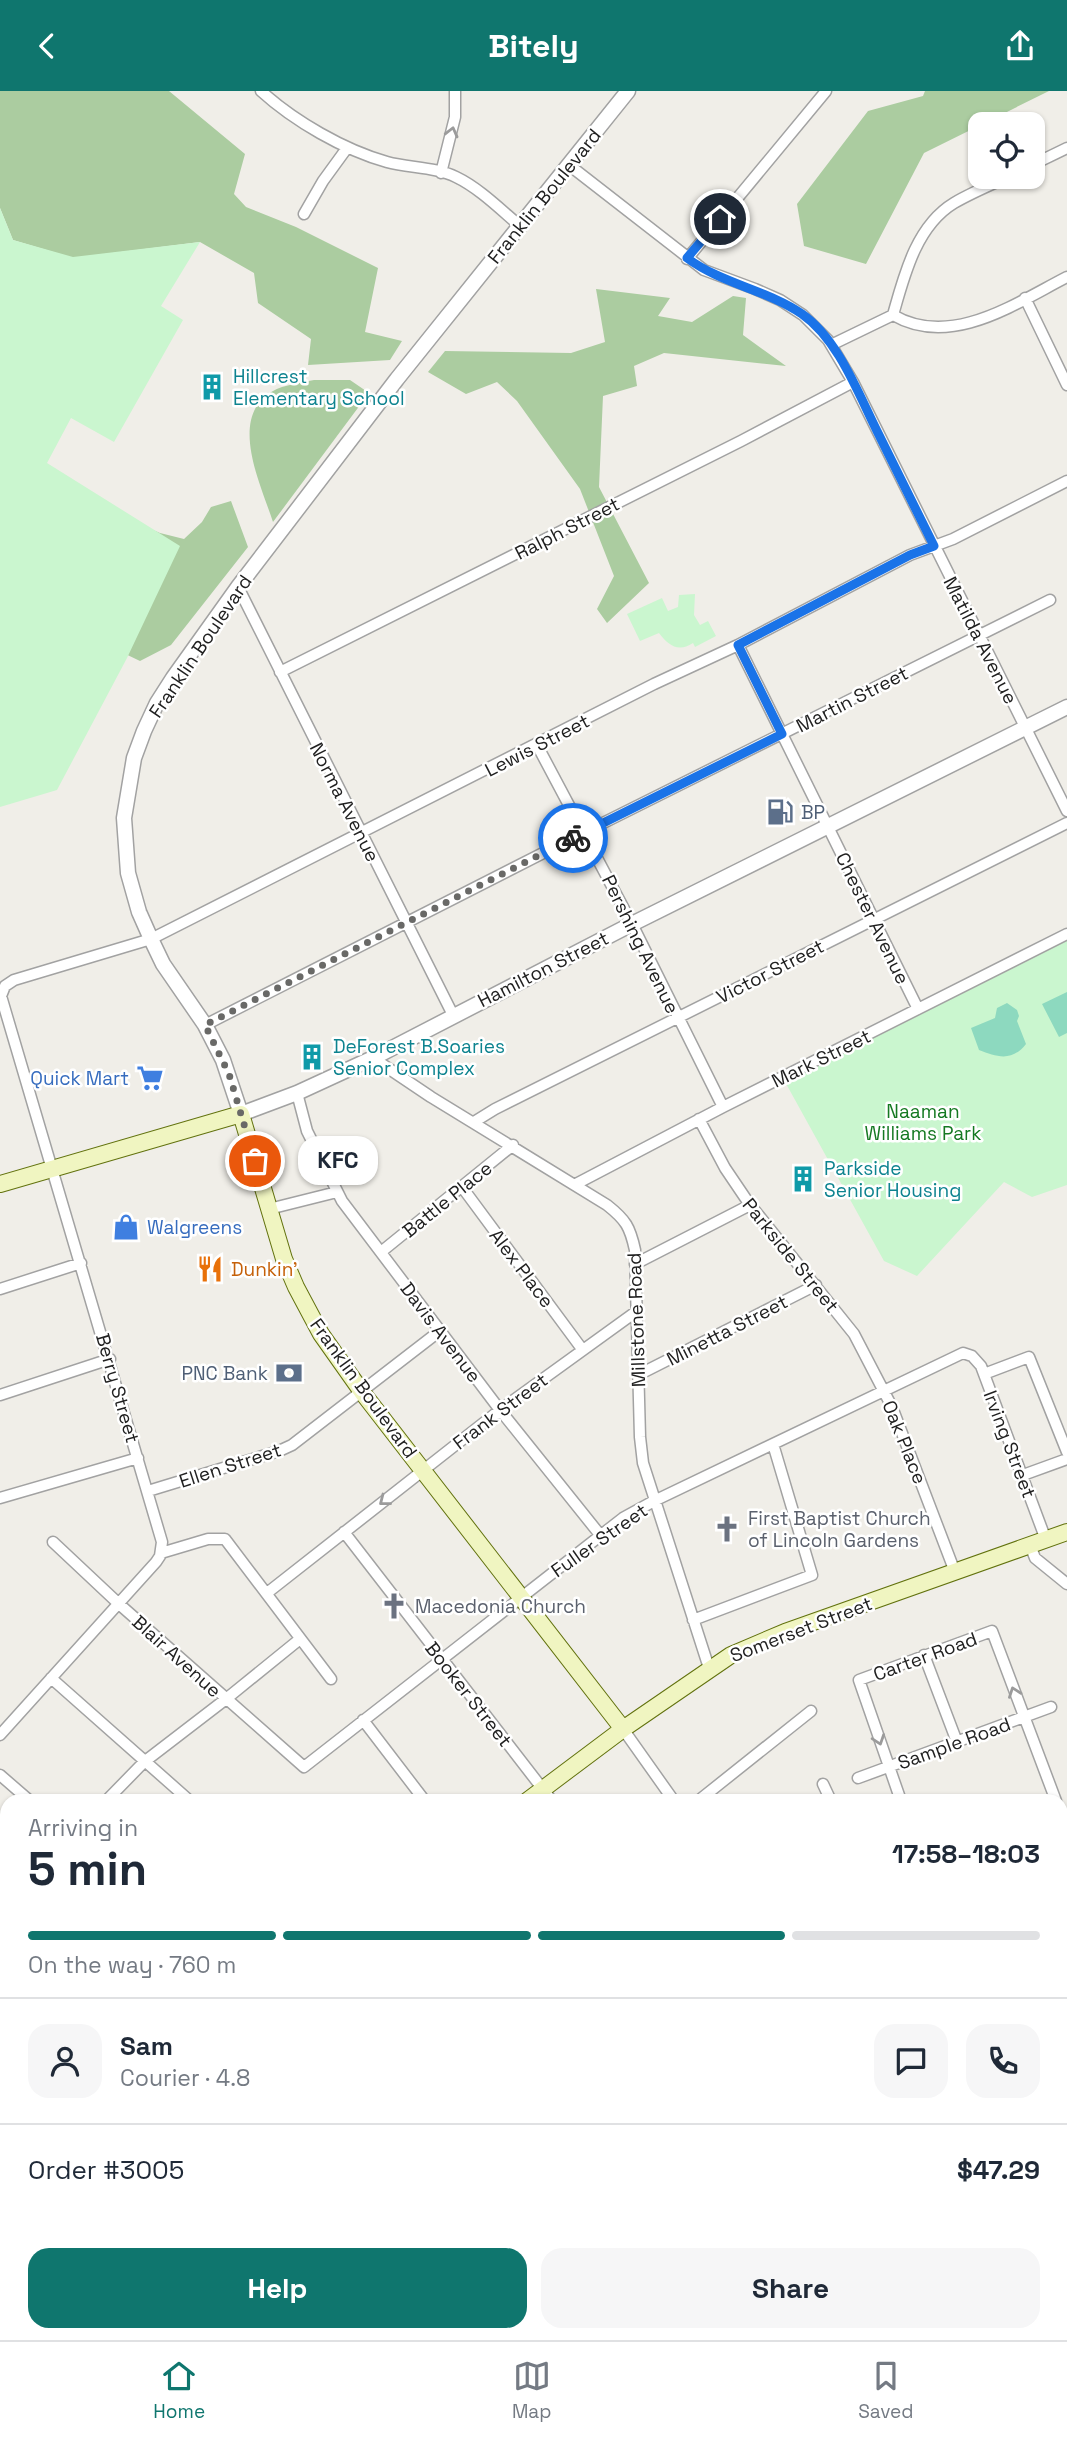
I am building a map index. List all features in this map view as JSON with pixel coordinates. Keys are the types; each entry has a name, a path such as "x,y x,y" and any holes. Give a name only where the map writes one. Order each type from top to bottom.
{"main road":[{"name":"Hamilton Street","path":"0,1184 241,1114"},
{"name":"Franklin Boulevard","path":"241,1114 284,1259 321,1333 362,1392 623,1729"},
{"name":"Somerset Street","path":"549,1794 623,1729 731,1655 785,1632 1067,1532"}],"street":[{"path":"261,91 325,136 347,148 389,163 455,176 489,199 520,226"},
{"path":"441,173 455,117 455,91"},
{"name":"Franklin Boulevard","path":"241,1114 223,1059 205,1025 163,964 139,912 128,873 124,834 134,758 157,703 238,587 397,379 628,91"},
{"path":"687,258 826,91"},
{"path":"304,214 347,148"},
{"path":"1045,159 1067,148"},
{"name":"Matilda Avenue","path":"569,165 704,270 780,300 814,323 831,345 853,382 1067,811"},
{"path":"831,345 892,315 913,253 927,228 953,204 984,189"},
{"path":"892,315 900,320 930,326 963,325 990,316 1067,277"},
{"path":"1025,298 1067,385"},
{"name":"Ralph Street","path":"280,672 853,382"},
{"name":"Lewis Street","path":"1,991 14,980 151,939 654,684 738,645 910,555 953,539 1067,481"},
{"name":"Norma Avenue","path":"238,587 453,1015"},
{"name":"Martin Street","path":"205,1025 584,832 1050,600"},
{"name":"Chester Avenue","path":"738,645 918,1009"},
{"name":"Hamilton Street","path":"241,1114 297,1093 373,1058 632,924 1067,707"},
{"name":"Pershing Avenue","path":"537,745 632,924 723,1107"},
{"name":"Victor Street","path":"474,1122 1067,823"},
{"name":"Mark Street","path":"576,1184 699,1119 1067,934"},
{"name":"Berry Street","path":"1,991 51,1169 148,1491 162,1542 161,1553"},
{"name":"Millstone Road","path":"373,1058 431,1097 576,1184 621,1216 630,1227 635,1250 643,1463 709,1668"},
{"name":"Davis Avenue","path":"297,1093 307,1132 317,1147 337,1192 500,1410 601,1535"},
{"name":"Parkside Street","path":"699,1119 725,1168 750,1205 854,1334 884,1390"},
{"name":"Battle Place","path":"381,1252 513,1145"},
{"name":"Alex Place","path":"462,1187 582,1349"},
{"path":"269,1209 337,1192"},
{"path":"635,1264 750,1205"},
{"path":"0,1289 81,1263"},
{"name":"Minetta Street","path":"638,1374 816,1285"},
{"name":"Frank Street","path":"267,1593 500,1410 636,1311"},
{"name":"Ellen Street","path":"148,1491 285,1448 306,1435 441,1330"},
{"name":"Fuller Street","path":"304,1767 623,1518 953,1356 966,1353"},
{"name":"Irving Street","path":"966,1353 981,1366 1023,1475 1038,1542 1035,1558 1067,1584"},
{"path":"984,1374 1029,1357 1067,1452"},
{"path":"0,1395 110,1359"},
{"name":"Oak Place","path":"884,1390 912,1454 955,1572"},
{"path":"693,1620 812,1575 773,1444"},
{"path":"0,1498 138,1458"},
{"path":"1023,1475 1067,1459"},
{"name":"Booker Street","path":"344,1532 547,1794"},
{"path":"0,1735 119,1604 161,1553 208,1539 225,1539 331,1679"},
{"name":"Blair Avenue","path":"53,1542 119,1604 304,1767"},
{"name":"Carter Road","path":"888,1767 859,1680 924,1655 992,1631 1024,1718"},
{"path":"113,1794 144,1762 300,1639"},
{"path":"924,1655 957,1742"},
{"path":"51,1678 178,1794"},
{"name":"Sample Road","path":"858,1778 1051,1707"},
{"path":"707,1794 811,1711"},
{"path":"1024,1718 1053,1794"},
{"path":"363,1720 420,1794"},
{"path":"623,1729 669,1794"},
{"path":"888,1767 898,1794"},
{"path":"0,1775 22,1794"},
{"path":"822,1784 827,1794"}],"green space":[{"path":"0,91 169,91 245,154 234,194 246,207 296,227 378,268 365,332 402,341 390,360 308,365 311,339 258,303 254,273 200,242 73,258 13,240 0,208"},
{"path":"925,91 1049,91 1007,112 968,112 968,131 924,153 866,264 804,246 797,204 868,111 923,96"},
{"path":"0,208 13,240 73,257 200,242 161,306 183,320 114,442 71,418 47,463 180,546 127,658 57,790 0,807"},
{"path":"596,289 670,298 658,316 692,322 733,296 746,298 743,335 786,366 664,353 634,366 637,386 603,396 599,487 649,583 607,623 597,609 614,576 580,489 517,401 497,382 466,394 428,372 445,351 571,353 605,342"},
{"path":"314,380 350,380 369,393 273,522 250,447 254,411 264,397 282,387"},
{"path":"231,501 248,547 171,645 140,661 115,649 140,524 184,539 202,522 211,507"},
{"path":"695,594 694,615 700,625 708,621 716,636 695,647 693,643 683,647 674,646 659,633 640,641 627,614 662,598 668,611 678,607 679,595"},
{"name":"Naaman Williams Park","path":"1067,938 1067,1185 1032,1197 1004,1182 917,1276 884,1261 784,1080"},
{"path":"1067,992 1067,1033 1059,1037 1042,1004"},
{"path":"1007,1003 1017,1010 1017,1021 1026,1044 1010,1056 998,1056 979,1050 971,1028 995,1018 997,1008"}],"way so far":[{"path":"255,1161 229,1074 205,1025 573,838"}],"place":[{"name":"Hillcrest Elementary School","path":"212,387"},
{"name":"BP","path":"780,812"},
{"name":"DeForest B.Soaries Senior Complex","path":"312,1057"},
{"name":"Quick Mart","path":"150,1078"},
{"name":"KFC","path":"255,1161"},
{"name":"Parkside Senior Housing","path":"803,1179"},
{"name":"Walgreens","path":"126,1227"},
{"name":"Dunkin'","path":"210,1269"},
{"name":"PNC Bank","path":"289,1373"},
{"name":"First Baptist Church of Lincoln Gardens","path":"727,1529"},
{"name":"Macedonia Church","path":"394,1606"}],"route":[{"path":"573,838 782,734 738,645 910,555 934,546 853,382 828,339 814,323 780,300 704,270 687,258 720,219"}]}
